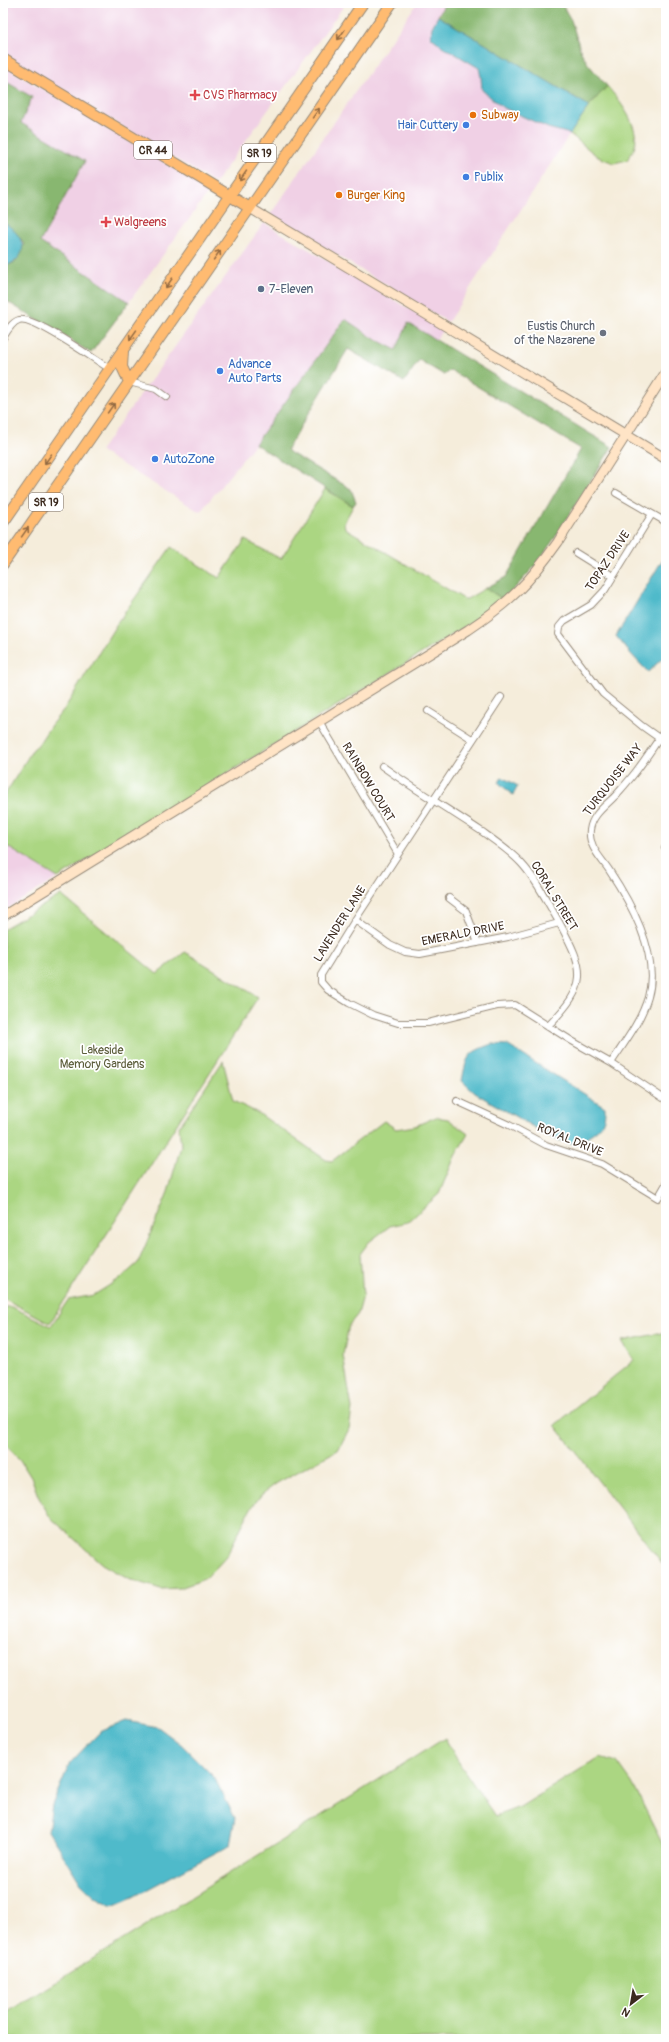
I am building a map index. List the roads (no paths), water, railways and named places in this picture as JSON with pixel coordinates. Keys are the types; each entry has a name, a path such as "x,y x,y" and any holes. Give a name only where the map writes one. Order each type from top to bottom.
{"main road":[{"name":"SR 19","path":"3,523 363,3"},
{"name":"SR 19","path":"3,564 392,3"},
{"name":"CR 44","path":"3,59 250,208"},
{"path":"123,349 122,367 129,382"}],"street":[{"name":"CR 44","path":"250,208 666,459"},
{"path":"3,338 14,323 19,320 30,320 52,332 110,369"},
{"path":"3,916 468,630 508,602 523,587 550,552 666,372"},
{"path":"129,382 156,389 167,397"},
{"path":"616,492 666,522"},
{"name":"TOPAZ DRIVE","path":"652,514 597,599 564,622 558,629 560,638 585,668 600,690 659,739"},
{"path":"576,553 613,576"},
{"name":"LAVENDER LANE","path":"501,697 472,739 355,920 321,977 324,987 349,1003 382,1019 412,1024 428,1023 497,1006 511,1005 521,1008 572,1042 611,1063 666,1100"},
{"path":"428,711 472,739"},
{"name":"RAINBOW COURT","path":"320,721 398,854"},
{"name":"TURQUOISE WAY","path":"611,1063 636,1024 645,1006 650,986 651,973 649,957 638,924 612,874 592,845 590,830 596,816 622,789 666,729"},
{"path":"659,739 666,743"},
{"name":"CORAL STREET","path":"382,766 490,838 522,864 534,880 570,942 580,973 575,991 568,1003 548,1026"},
{"path":"449,898 466,911 478,943"},
{"name":"EMERALD DRIVE","path":"355,920 390,944 412,954 420,954 478,943 559,923"},
{"name":"ROYAL DRIVE","path":"457,1101 509,1125 546,1145 607,1167 658,1198 666,1184"}],"water":[{"path":"438,16 589,106 570,134 548,128 502,107 482,90 479,68 442,46 431,37 432,27"},
{"path":"3,222 16,232 22,244 20,256 6,266 3,264"},
{"path":"666,554 666,655 648,672 616,636"},
{"path":"502,777 518,786 513,795 499,783"},
{"path":"492,1044 507,1045 605,1107 605,1115 601,1126 593,1133 575,1144 554,1139 475,1093 462,1081 467,1060 477,1050"},
{"path":"126,1721 158,1727 182,1745 214,1777 235,1818 230,1845 133,1897 112,1906 95,1897 81,1884 48,1831 52,1805 70,1763 100,1732"}],"place":[{"name":"CVS Pharmacy","path":"195,95"},
{"name":"Subway","path":"473,115"},
{"name":"Hair Cuttery","path":"466,125"},
{"name":"Publix","path":"466,177"},
{"name":"Burger King","path":"339,195"},
{"name":"Walgreens","path":"106,222"},
{"name":"7-Eleven","path":"261,289"},
{"name":"Eustis Church of the Nazarene","path":"603,333"},
{"name":"Advance Auto Parts","path":"220,371"},
{"name":"AutoZone","path":"155,459"}],"park label":[{"name":"Lakeside Memory Gardens","path":"102,1057"}]}
